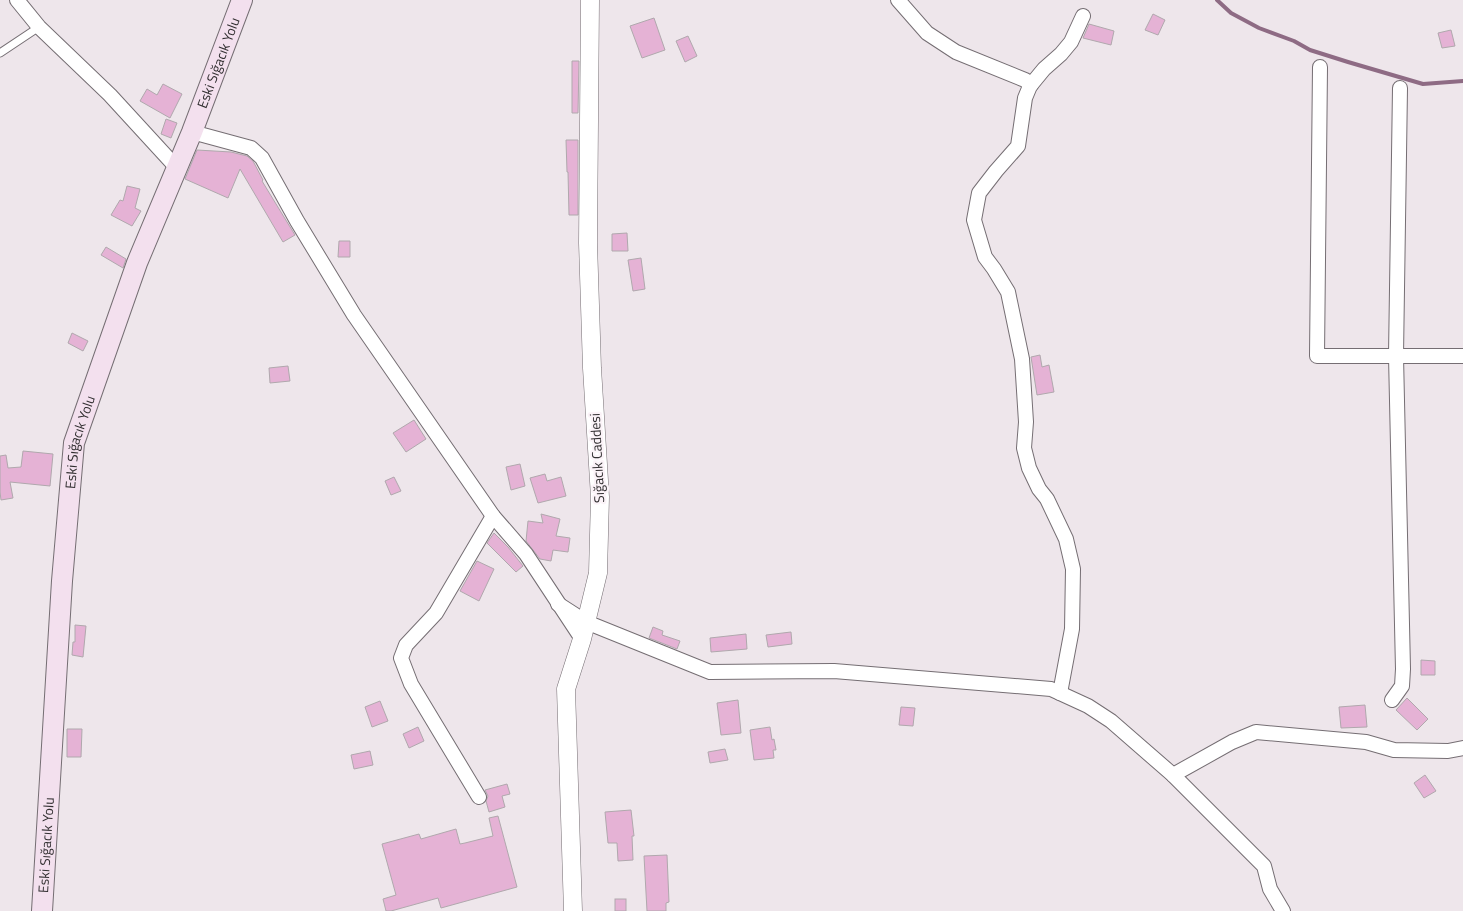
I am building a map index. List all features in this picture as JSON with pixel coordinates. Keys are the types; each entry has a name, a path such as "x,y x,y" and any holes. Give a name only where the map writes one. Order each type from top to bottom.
{"main road":[{"name":"Eski Sığacık Yolu","path":"42,911 62,581 74,444 137,263 192,132 242,0"}],"street":[{"path":"17,0 40,26 110,94 177,168"},
{"name":"Sığacık Caddesi","path":"573,911 566,689 582,639 598,573 600,498 592,368 588,243 590,0"},
{"path":"898,0 927,33 956,52 1025,80 1031,85"},
{"path":"1060,693 1072,629 1073,569 1066,539 1047,499 1036,484 1028,468 1024,448 1026,422 1022,359 1008,292 985,257 974,220 979,192 1018,146 1025,98 1031,85 1071,42 1083,16"},
{"path":"1320,67 1317,356 1463,356"},
{"path":"1392,700 1402,686 1403,669 1396,356 1400,88"},
{"path":"192,132 251,148 262,158 297,221 354,315 493,516 526,554 582,639"},
{"path":"479,797 411,684 401,658 406,645 436,613 493,516"},
{"path":"558,604 586,622 710,672 834,670 1051,689 1088,706 1111,721 1173,775 1264,866 1270,889 1283,911"},
{"path":"1173,775 1232,742 1256,732 1366,742 1394,750 1448,751 1463,748"}],"lane":[{"path":"0,53 40,26"}],"building":[{"path":"1153,14 1165,20 1158,35 1145,30"},
{"path":"654,18 665,50 642,58 630,26"},
{"path":"1089,24 1114,31 1111,45 1083,38"},
{"path":"1451,30 1455,46 1442,48 1438,33"},
{"path":"688,36 697,56 685,62 676,41"},
{"path":"572,61 579,61 578,113 572,113"},
{"path":"163,84 182,94 170,118 140,101 147,89 157,95"},
{"path":"166,119 177,123 171,138 161,134"},
{"path":"566,140 578,140 578,215 569,215"},
{"path":"197,150 231,152 247,156 253,161 262,181 295,235 283,242 240,169 228,198 185,179"},
{"path":"127,186 140,189 135,208 141,211 132,226 111,215 120,200 123,201"},
{"path":"627,233 628,251 612,251 612,234"},
{"path":"339,241 350,241 350,257 338,257"},
{"path":"106,247 126,259 123,268 101,255"},
{"path":"641,258 645,289 633,291 628,260"},
{"path":"72,333 88,341 83,351 68,343"},
{"path":"1040,355 1042,367 1049,365 1054,392 1037,395 1031,357"},
{"path":"288,366 290,381 270,383 269,368"},
{"path":"414,420 426,439 406,452 393,433"},
{"path":"23,451 53,454 50,486 10,482 13,498 1,500 0,456 6,455 8,468 21,467"},
{"path":"520,464 525,486 511,490 506,467"},
{"path":"545,474 547,481 561,477 566,496 538,503 530,478"},
{"path":"394,477 401,491 391,495 385,481"},
{"path":"541,514 560,519 556,536 570,538 568,552 553,550 551,561 540,559 526,541 528,521 543,523"},
{"path":"494,533 523,566 516,572 487,543"},
{"path":"477,561 494,569 479,601 460,591"},
{"path":"75,625 86,626 83,657 72,655 73,642 75,642"},
{"path":"653,627 663,631 662,635 680,641 677,649 649,638"},
{"path":"791,632 792,644 768,647 766,635"},
{"path":"746,634 747,649 711,652 710,638"},
{"path":"1421,660 1435,661 1435,675 1421,675"},
{"path":"1407,698 1428,719 1417,730 1396,710"},
{"path":"738,700 741,733 721,735 717,703"},
{"path":"380,701 388,721 372,727 365,707"},
{"path":"1365,705 1367,727 1341,728 1339,707"},
{"path":"901,707 915,708 913,726 899,725"},
{"path":"418,727 424,741 409,748 403,734"},
{"path":"770,727 776,750 773,750 774,758 754,760 750,730"},
{"path":"67,729 82,729 81,757 67,757"},
{"path":"725,749 728,760 710,763 708,752"},
{"path":"370,751 373,765 354,769 351,755"},
{"path":"1425,775 1436,791 1424,798 1414,783"},
{"path":"507,784 510,794 502,796 505,807 489,812 486,801 488,796 485,790"},
{"path":"631,810 634,836 632,836 633,860 618,861 617,843 608,843 605,812"},
{"path":"498,816 517,887 441,908 438,898 386,911 383,899 396,895 382,844 419,834 421,839 456,829 460,844 465,843 493,836 489,818"},
{"path":"667,855 669,902 666,903 666,911 647,911 644,856"},
{"path":"615,899 626,899 626,911 615,911"}],"waterway":[{"path":"1217,0 1231,13 1259,28 1294,41 1310,50 1423,84 1463,81"}]}
